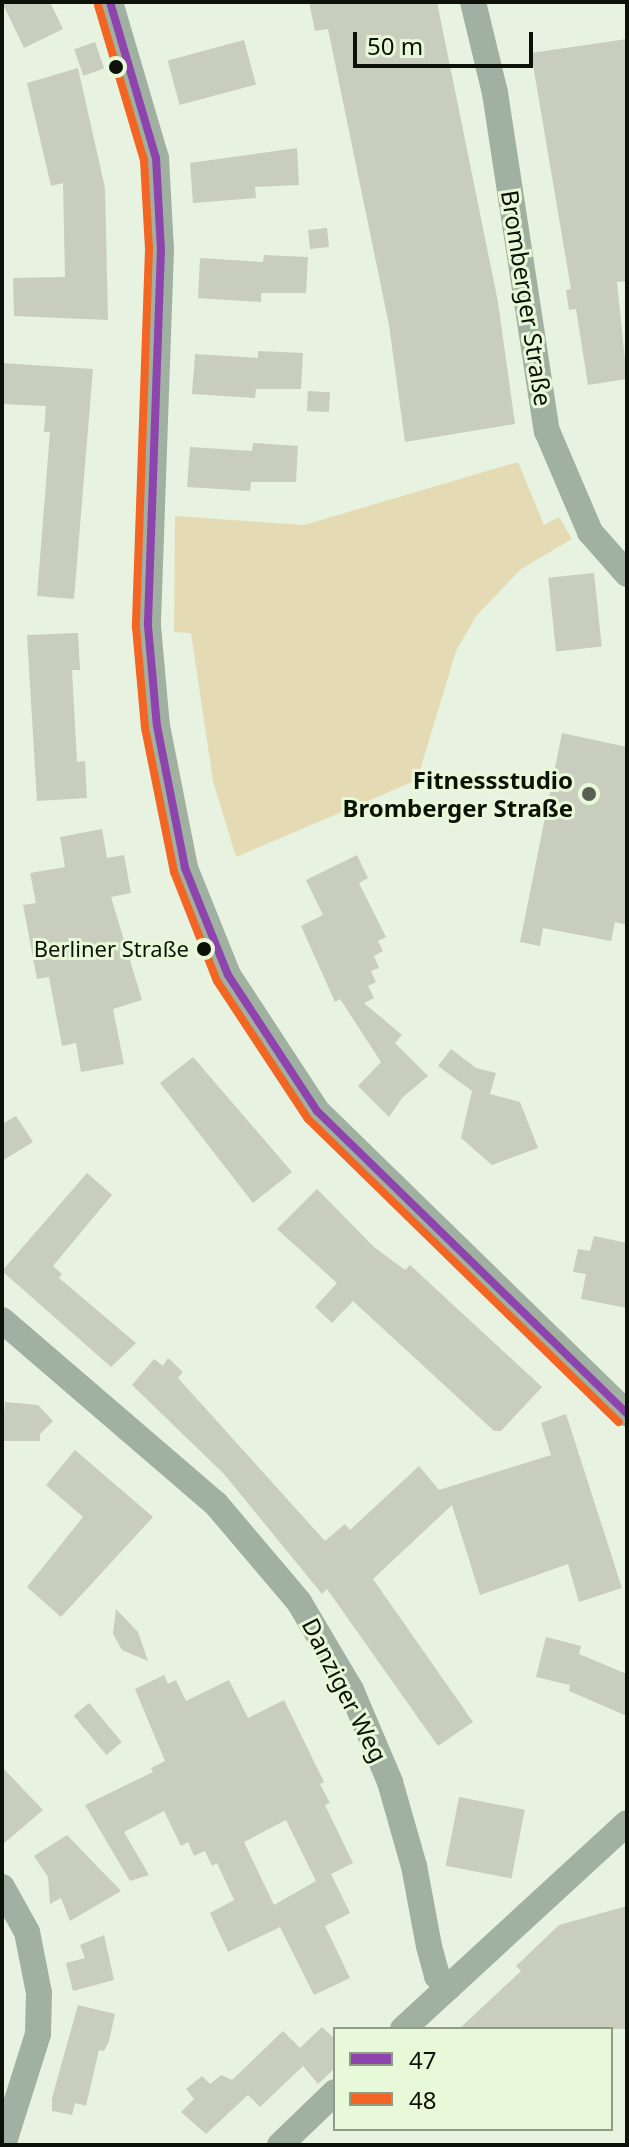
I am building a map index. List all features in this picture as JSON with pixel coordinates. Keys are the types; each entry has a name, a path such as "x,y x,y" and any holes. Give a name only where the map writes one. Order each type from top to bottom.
{"street":[{"path":"110,2 156,158 160,279 148,626 157,726 185,868 228,975 317,1111 627,1413"},
{"name":"Bromberger Straße","path":"473,2 495,93 547,431 590,532 627,574"},
{"name":"Danziger Weg","path":"2,1320 216,1504 299,1602 351,1690 390,1782 433,1961 448,1988"},
{"path":"405,2027 627,1823"},
{"path":"2,1887 27,1932 39,1993 38,2034 3,2145"},
{"path":"280,2145 333,2094"}],"shaded area":[{"path":"518,462 544,525 559,517 572,539 521,569 476,616 456,651 417,780 236,857 213,781 191,633 174,632 175,516 304,525"}],"building":[{"path":"2,2 50,2 63,29 24,48"},
{"path":"309,2 437,2 498,302 515,424 405,442 389,325 328,29 315,31"},
{"path":"627,39 627,281 617,282 627,379 588,385 576,309 569,310 566,290 571,289 531,53"},
{"path":"244,40 256,84 180,105 168,60"},
{"path":"95,42 104,68 83,76 74,49"},
{"path":"78,68 105,188 108,320 14,316 13,278 65,277 63,183 51,186 27,83"},
{"path":"297,148 299,185 255,187 256,198 193,203 190,163"},
{"path":"327,228 329,247 310,249 308,230"},
{"path":"264,255 308,257 306,293 261,293 261,302 198,298 200,258 263,262"},
{"path":"258,351 303,353 301,389 256,389 255,398 192,394 195,354 258,358"},
{"path":"2,363 93,369 74,599 37,596 50,432 44,432 46,406 2,404"},
{"path":"308,391 330,392 329,412 307,411"},
{"path":"253,443 298,446 296,482 251,482 250,491 187,487 190,447 252,451"},
{"path":"594,573 602,647 556,651 548,578"},
{"path":"78,633 80,670 72,670 77,762 85,761 87,798 37,801 27,635"},
{"name":"Fitnessstudio Bromberger Straße","path":"562,733 627,747 627,925 615,922 611,941 543,928 540,946 520,942"},
{"path":"102,829 107,858 124,855 131,893 111,897 142,1000 113,1009 124,1064 81,1072 76,1043 62,1046 49,977 37,979 23,905 36,903 30,873 65,867 60,837"},
{"path":"357,855 368,878 359,883 386,937 378,941 383,951 374,956 379,968 371,971 376,982 368,986 374,998 364,1003 402,1035 395,1043 428,1076 402,1098 389,1117 358,1086 381,1062 340,999 335,1002 301,926 323,915 306,880"},
{"path":"451,1049 476,1068 496,1073 490,1094 520,1102 538,1148 492,1165 461,1138 472,1091 438,1066"},
{"path":"193,1057 292,1172 253,1203 160,1083"},
{"path":"16,1116 33,1142 2,1161 2,1124"},
{"path":"87,1173 112,1195 53,1266 62,1274 59,1278 136,1343 111,1367 2,1271"},
{"path":"317,1189 374,1247 405,1270 410,1265 542,1387 501,1431 494,1431 353,1301 332,1323 315,1307 337,1283 277,1229"},
{"path":"594,1236 627,1243 627,1308 581,1299 586,1274 573,1272 578,1249 590,1251"},
{"path":"168,1358 183,1372 178,1378 325,1541 345,1524 350,1530 419,1466 439,1490 551,1455 541,1423 566,1414 622,1588 579,1602 568,1564 480,1595 452,1505 373,1579 473,1722 438,1746 327,1589 322,1594 224,1474 132,1385 154,1359 163,1366"},
{"path":"5,1402 38,1405 53,1421 40,1434 40,1441 2,1441"},
{"path":"75,1450 153,1517 61,1617 27,1587 83,1517 46,1485"},
{"path":"116,1609 138,1632 148,1661 122,1650 113,1634"},
{"path":"546,1637 581,1646 579,1654 627,1674 627,1716 569,1691 570,1685 536,1677"},
{"path":"164,1675 168,1684 176,1680 186,1701 229,1680 248,1718 284,1700 324,1782 320,1784 330,1803 325,1805 353,1863 331,1874 350,1913 325,1926 350,1978 314,1995 280,1927 228,1952 210,1913 234,1900 217,1863 212,1866 205,1851 194,1856 188,1842 181,1846 164,1811 124,1832 149,1875 130,1881 85,1805 153,1772 151,1768 165,1761 135,1689","holes":["286,1820 316,1881 274,1905 244,1842"]},
{"path":"89,1703 122,1742 106,1755 74,1716"},
{"path":"2,1767 43,1810 2,1845"},
{"path":"459,1797 525,1810 511,1878 446,1866"},
{"path":"67,1835 121,1891 70,1921 61,1898 50,1904 48,1877 34,1856"},
{"path":"627,1906 627,2029 461,2027 521,1971 516,1966 559,1925"},
{"path":"104,1935 114,1980 73,1991 66,1963 85,1958 80,1945"},
{"path":"78,2005 115,2014 109,2041 104,2051 99,2050 86,2106 75,2103 72,2115 52,2111 52,2098"},
{"path":"322,2027 333,2037 333,2070 318,2084 303,2066 260,2107 248,2095 206,2134 181,2112 194,2099 186,2089 202,2076 210,2084 221,2075 232,2080 283,2031 300,2048"}],"transit line":[{"name":"47","path":"110,2 156,158 161,249 148,626 157,726 185,868 228,975 317,1111 627,1413"},
{"name":"48","path":"98,5 144,160 149,249 136,627 145,728 174,872 217,981 308,1119 619,1422"}],"place":[{"name":"Fitnessstudio Bromberger Straße","path":"589,794"},
{"name":"Berliner Straße","path":"204,949"}]}
